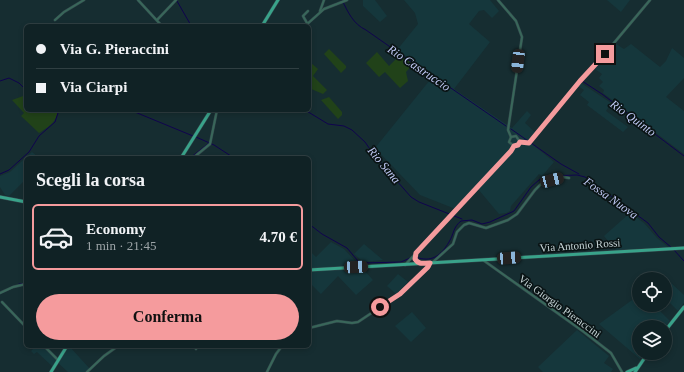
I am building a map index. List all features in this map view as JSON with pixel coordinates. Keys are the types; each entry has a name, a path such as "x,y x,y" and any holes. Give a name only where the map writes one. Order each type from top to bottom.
{"main road":[{"path":"263,24 278,0"},
{"path":"182,156 210,112"},
{"path":"0,197 24,202"},
{"name":"Via Antonio Rossi","path":"311,270 684,248"},
{"path":"672,322 684,307"},
{"path":"51,372 66,348"},
{"path":"635,372 642,360"},
{"path":"629,372 637,367"}],"street":[{"path":"55,20 64,12 84,0"},
{"path":"138,0 160,24"},
{"path":"157,20 176,0"},
{"path":"320,12 324,0"},
{"path":"498,0 516,21 522,37 508,128 511,137 510,143 514,146"},
{"path":"511,137 518,137 520,142 527,144 530,142 650,0"},
{"path":"308,11 303,16 308,23 332,4 345,1"},
{"path":"195,156 210,143 216,112"},
{"path":"405,265 452,212 511,151 514,146 518,145 520,142"},
{"path":"311,328 337,321 352,323 358,322 400,294 431,263 449,249 453,244 457,232 467,223 486,228 508,220 517,214 541,184 563,177 569,178"},
{"path":"413,264 416,253"},
{"path":"411,259 413,264"},
{"path":"415,259 420,264"},
{"name":"Via Giorgio Pieraccini","path":"483,260 584,332 611,353 621,371 629,372"},
{"path":"0,293 13,287 24,284"},
{"path":"2,302 24,325"},
{"path":"46,348 58,360"},
{"path":"87,372 115,348"},
{"path":"267,372 280,348"}],"shaded area":[{"path":"363,0 375,0 387,16 380,22 363,6"},
{"path":"404,0 490,0 499,11 492,18 484,10 479,11 469,24 490,42 454,89 512,128 527,111 531,115 525,123 536,133 533,136 535,138 531,143 554,162 542,176 539,174 511,206 510,211 506,213 499,214 478,189 458,210 420,195 375,148 434,75 397,50 418,24 415,13"},
{"path":"607,0 630,0 621,12"},
{"path":"616,44 624,49 631,44 660,67 666,61 672,48 684,58 684,78 666,97 684,111 684,154 603,93 604,90 599,86 603,82 599,78 602,74 595,69"},
{"path":"581,83 611,103 606,111 628,127 623,132 587,105 589,102 580,95 584,90 578,86"},
{"path":"32,152 37,156 28,156"},
{"path":"24,159 24,181 9,196 5,195 0,187 0,176 10,172"},
{"path":"630,213 644,223 657,238 668,247 616,250 604,236"},
{"path":"331,242 344,249 373,280 356,295 338,276 321,294 311,284 311,252 316,257"},
{"path":"364,244 383,260 364,262 361,260 354,254"},
{"path":"398,274 408,282 396,294 387,286"},
{"path":"672,284 684,295 684,303 678,311 672,305"},
{"path":"632,300 632,312 661,312 669,320 632,320 632,352 599,324"},
{"path":"412,312 426,328 411,342 395,326"},
{"path":"577,330 609,356 604,363 613,369 611,372 543,372 538,367"},
{"path":"34,348 48,348 58,358 65,348 71,348 90,369 88,372 68,372 56,361 53,367 37,352 34,354 31,351"}],"green space":[{"path":"329,49 346,66 341,73 324,54"},
{"path":"377,52 389,66 400,55 413,64 406,72 408,81 400,88 385,72 379,77 366,63"},
{"path":"311,63 318,69 313,76 327,90 323,94 311,89"},
{"path":"24,96 24,112 58,112 56,118 49,126 39,133 21,116 24,113 12,100"},
{"path":"329,97 342,112 342,115 338,119 321,100"}],"waterway":[{"name":"Rio Castruccio","path":"342,0 351,17 361,27 506,126"},
{"name":"Rio Sana","path":"177,1 190,24"},
{"path":"0,81 9,78 19,83 24,88"},
{"name":"Rio Quinto","path":"582,81 602,94 684,156"},
{"path":"25,156 29,152 39,136 55,122 58,112"},
{"path":"135,112 193,136"},
{"name":"Rio Sana","path":"308,112 328,124 344,126 352,130 365,142 374,155 411,197 419,202 462,219"},
{"name":"Rio Castruccio","path":"511,129 561,164 579,174"},
{"name":"Fossa Nuova","path":"196,137 214,145 231,156"},
{"path":"193,156 209,143"},
{"path":"0,174 9,170 24,156"},
{"name":"Fossa Nuova","path":"416,257 421,259 431,259 443,251 451,239 456,226 461,221 472,220 482,224 514,211 531,187 539,180 548,176 577,175 585,177 648,223 659,237 672,248"},
{"name":"Fossa Nuova","path":"311,226 322,234 347,248 358,261 363,263 401,262 410,258"},
{"name":"Fossa Nuova","path":"674,250 684,261"},
{"path":"19,284 24,283"}],"route":[{"path":"380,307 400,294 428,267 430,263 420,264 417,262 415,259 416,253 514,146 518,145 520,142 527,144 529,143 580,81 590,72 605,54"}]}
